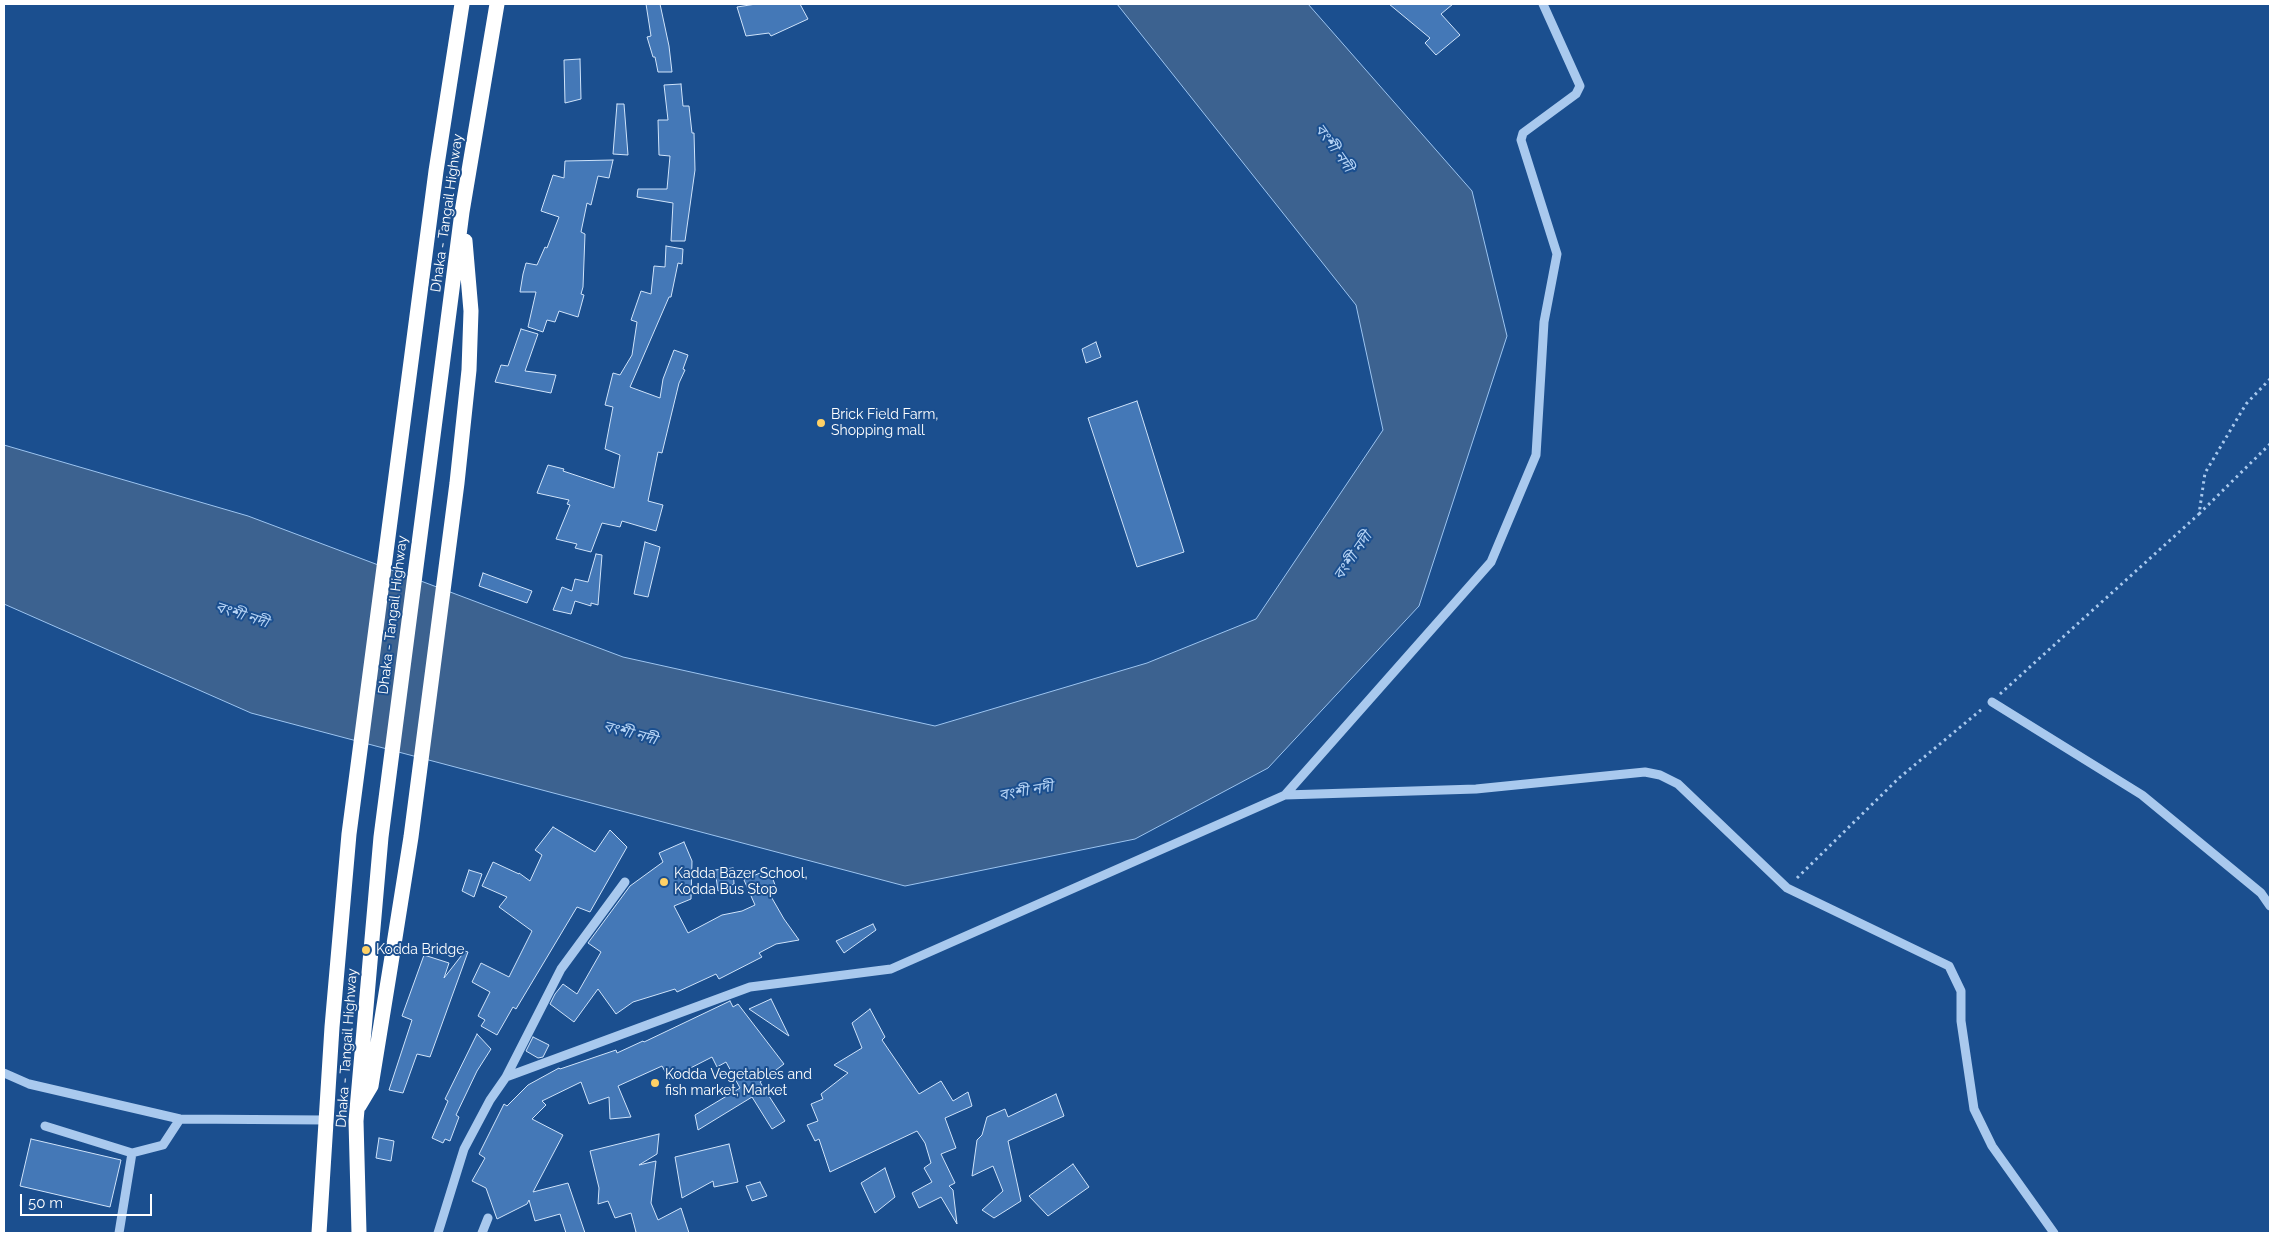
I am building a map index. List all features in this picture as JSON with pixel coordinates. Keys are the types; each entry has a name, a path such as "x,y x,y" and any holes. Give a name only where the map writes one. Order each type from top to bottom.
{"highway":[{"name":"Dhaka - Tangail Highway","path":"319,1233 325,1120 349,834 436,171 462,4"},
{"name":"Dhaka - Tangail Highway","path":"359,1233 358,1108 381,837 462,212 496,4"},
{"path":"358,1108 370,1086 411,837 457,483 469,370 471,311 462,212"}],"street":[{"path":"1285,795 1491,562 1536,454 1544,322 1556,254 1521,140 1523,133 1576,94 1580,86 1543,4"},
{"path":"1992,702 2142,795 2261,893 2270,906"},
{"path":"506,1077 750,987 891,969 1285,795 1476,789 1645,772 1660,774 1678,784 1787,888 1948,966 1961,991 1961,1021 1974,1109 1992,1146 2054,1233"},
{"path":"438,1233 464,1148 490,1100 506,1077 562,969 624,882"},
{"path":"4,1073 29,1084 180,1119 325,1120"},
{"path":"45,1126 132,1153 163,1145 180,1119"},
{"path":"119,1233 132,1153"},
{"path":"482,1233 488,1218"}],"path":[{"path":"2199,514 2205,473 2246,404 2270,379"},
{"path":"1787,888 1899,778 1992,702 2199,514 2270,444"}],"water":[{"name":"বংশী নদী","path":"1117,4 1308,4 1472,191 1507,336 1419,606 1268,768 1135,839 905,886 251,713 4,604 4,445 248,516 623,657 935,726 1147,663 1256,619 1383,430 1356,305"}],"building":[{"path":"646,4 660,4 669,46 672,72 658,72 655,57 653,57 647,37 651,36"},
{"path":"756,4 800,4 808,19 771,36 769,33 746,36 737,7"},
{"path":"1389,4 1453,4 1441,14 1460,35 1436,55 1425,43 1430,38"},
{"path":"580,59 581,99 565,103 564,60"},
{"path":"681,84 683,106 689,106 692,133 694,133 695,170 685,241 671,241 673,203 637,197 638,189 667,189 670,156 659,155 658,120 668,120 664,85"},
{"path":"617,104 624,104 628,155 613,154"},
{"path":"613,160 609,178 598,176 591,205 587,203 581,232 585,234 583,287 581,294 584,295 578,317 559,311 555,322 547,320 543,332 528,327 536,292 520,292 526,263 537,265 545,247 547,248 559,217 541,211 553,175 564,178 565,161"},
{"path":"666,246 683,249 682,264 678,263 671,297 669,297 630,387 660,398 663,379 674,350 688,355 683,369 685,370 679,383 662,453 658,452 648,501 663,505 656,531 622,521 620,527 602,523 591,552 575,548 577,544 556,539 570,505 567,504 569,500 537,493 548,465 614,488 620,455 605,449 613,407 605,405 613,373 620,375 632,355 637,322 631,320 641,291 651,294 654,266 665,267"},
{"path":"521,329 538,334 525,371 556,375 551,393 495,382 501,365 508,366"},
{"path":"1096,342 1101,357 1086,363 1082,349"},
{"path":"1137,401 1184,552 1137,567 1088,418"},
{"path":"645,542 660,547 648,597 634,594"},
{"path":"596,554 602,555 598,605 591,603 591,606 575,601 571,614 553,610 562,587 572,591 575,579 588,582"},
{"path":"483,573 532,591 527,603 479,586"},
{"path":"553,827 595,852 610,830 627,847 590,912 577,907 516,1009 513,1007 497,1035 481,1026 485,1020 478,1016 490,992 472,982 481,963 509,977 532,931 499,907 507,897 482,886 493,862 519,873 530,881 542,855 535,850"},
{"path":"684,842 692,861 691,899 674,906 688,933 722,915 742,911 755,905 744,880 769,869 777,890 769,893 799,940 776,944 759,953 762,957 719,979 716,974 677,992 675,989 633,1002 616,1014 598,989 574,1022 550,1004 555,994 563,984 577,994 601,952 588,943 630,886 663,862 659,853"},
{"path":"733,868 734,884 718,891 715,870"},
{"path":"469,870 482,874 474,897 462,891"},
{"path":"873,924 876,930 844,953 836,941"},
{"path":"465,951 468,952 430,1057 417,1054 403,1093 389,1090 412,1020 402,1016 424,955 449,963 444,978"},
{"path":"771,999 789,1036 749,1009"},
{"path":"730,1001 733,1007 738,1004 784,1064 760,1082 785,1121 772,1129 752,1097 698,1130 695,1115 740,1088 726,1062 717,1067 712,1057 669,1079 662,1066 618,1086 631,1117 610,1119 609,1097 589,1104 581,1082 542,1101 546,1105 532,1119 563,1135 533,1192 568,1183 585,1233 566,1233 560,1214 535,1221 529,1200 527,1204 497,1219 486,1188 472,1181 485,1158 479,1154 504,1104 507,1106 528,1085 559,1068 616,1050 617,1053"},
{"path":"870,1009 885,1037 882,1040 919,1094 941,1081 953,1101 968,1092 972,1106 945,1118 956,1148 941,1154 955,1183 949,1186 953,1190 957,1224 941,1197 919,1208 912,1193 932,1182 924,1168 931,1163 925,1143 917,1131 830,1172 819,1139 815,1141 807,1125 818,1121 811,1104 823,1099 821,1094 848,1073 834,1065 862,1048 852,1023"},
{"path":"477,1034 491,1049 477,1071 456,1115 459,1117 450,1141 445,1139 443,1143 432,1138 448,1101 445,1099"},
{"path":"533,1037 549,1045 543,1057 538,1058 526,1051"},
{"path":"1056,1094 1064,1116 1008,1141 1021,1201 994,1218 982,1210 1003,1191 993,1166 972,1176 977,1140 982,1135 987,1117 1005,1109 1008,1117"},
{"path":"659,1134 657,1154 639,1165 656,1161 651,1203 658,1220 681,1208 689,1233 634,1233 636,1232 631,1213 615,1218 608,1201 598,1204 599,1188 590,1151"},
{"path":"379,1138 394,1141 391,1161 376,1158"},
{"path":"31,1139 121,1160 110,1207 20,1186"},
{"path":"729,1144 738,1182 714,1187 713,1181 682,1198 675,1157"},
{"path":"1073,1164 1089,1187 1048,1216 1029,1196"},
{"path":"885,1168 895,1197 875,1213 861,1183"},
{"path":"760,1182 767,1196 752,1201 746,1186"}],"place":[{"name":"Brick Field Farm, Shopping mall","path":"821,423"},
{"name":"Kadda Bazer School, Kodda Bus Stop","path":"664,882"},
{"name":"Kodda Bridge","path":"366,950"},
{"name":"Kodda Vegetables and fish market, Market","path":"655,1083"}]}
